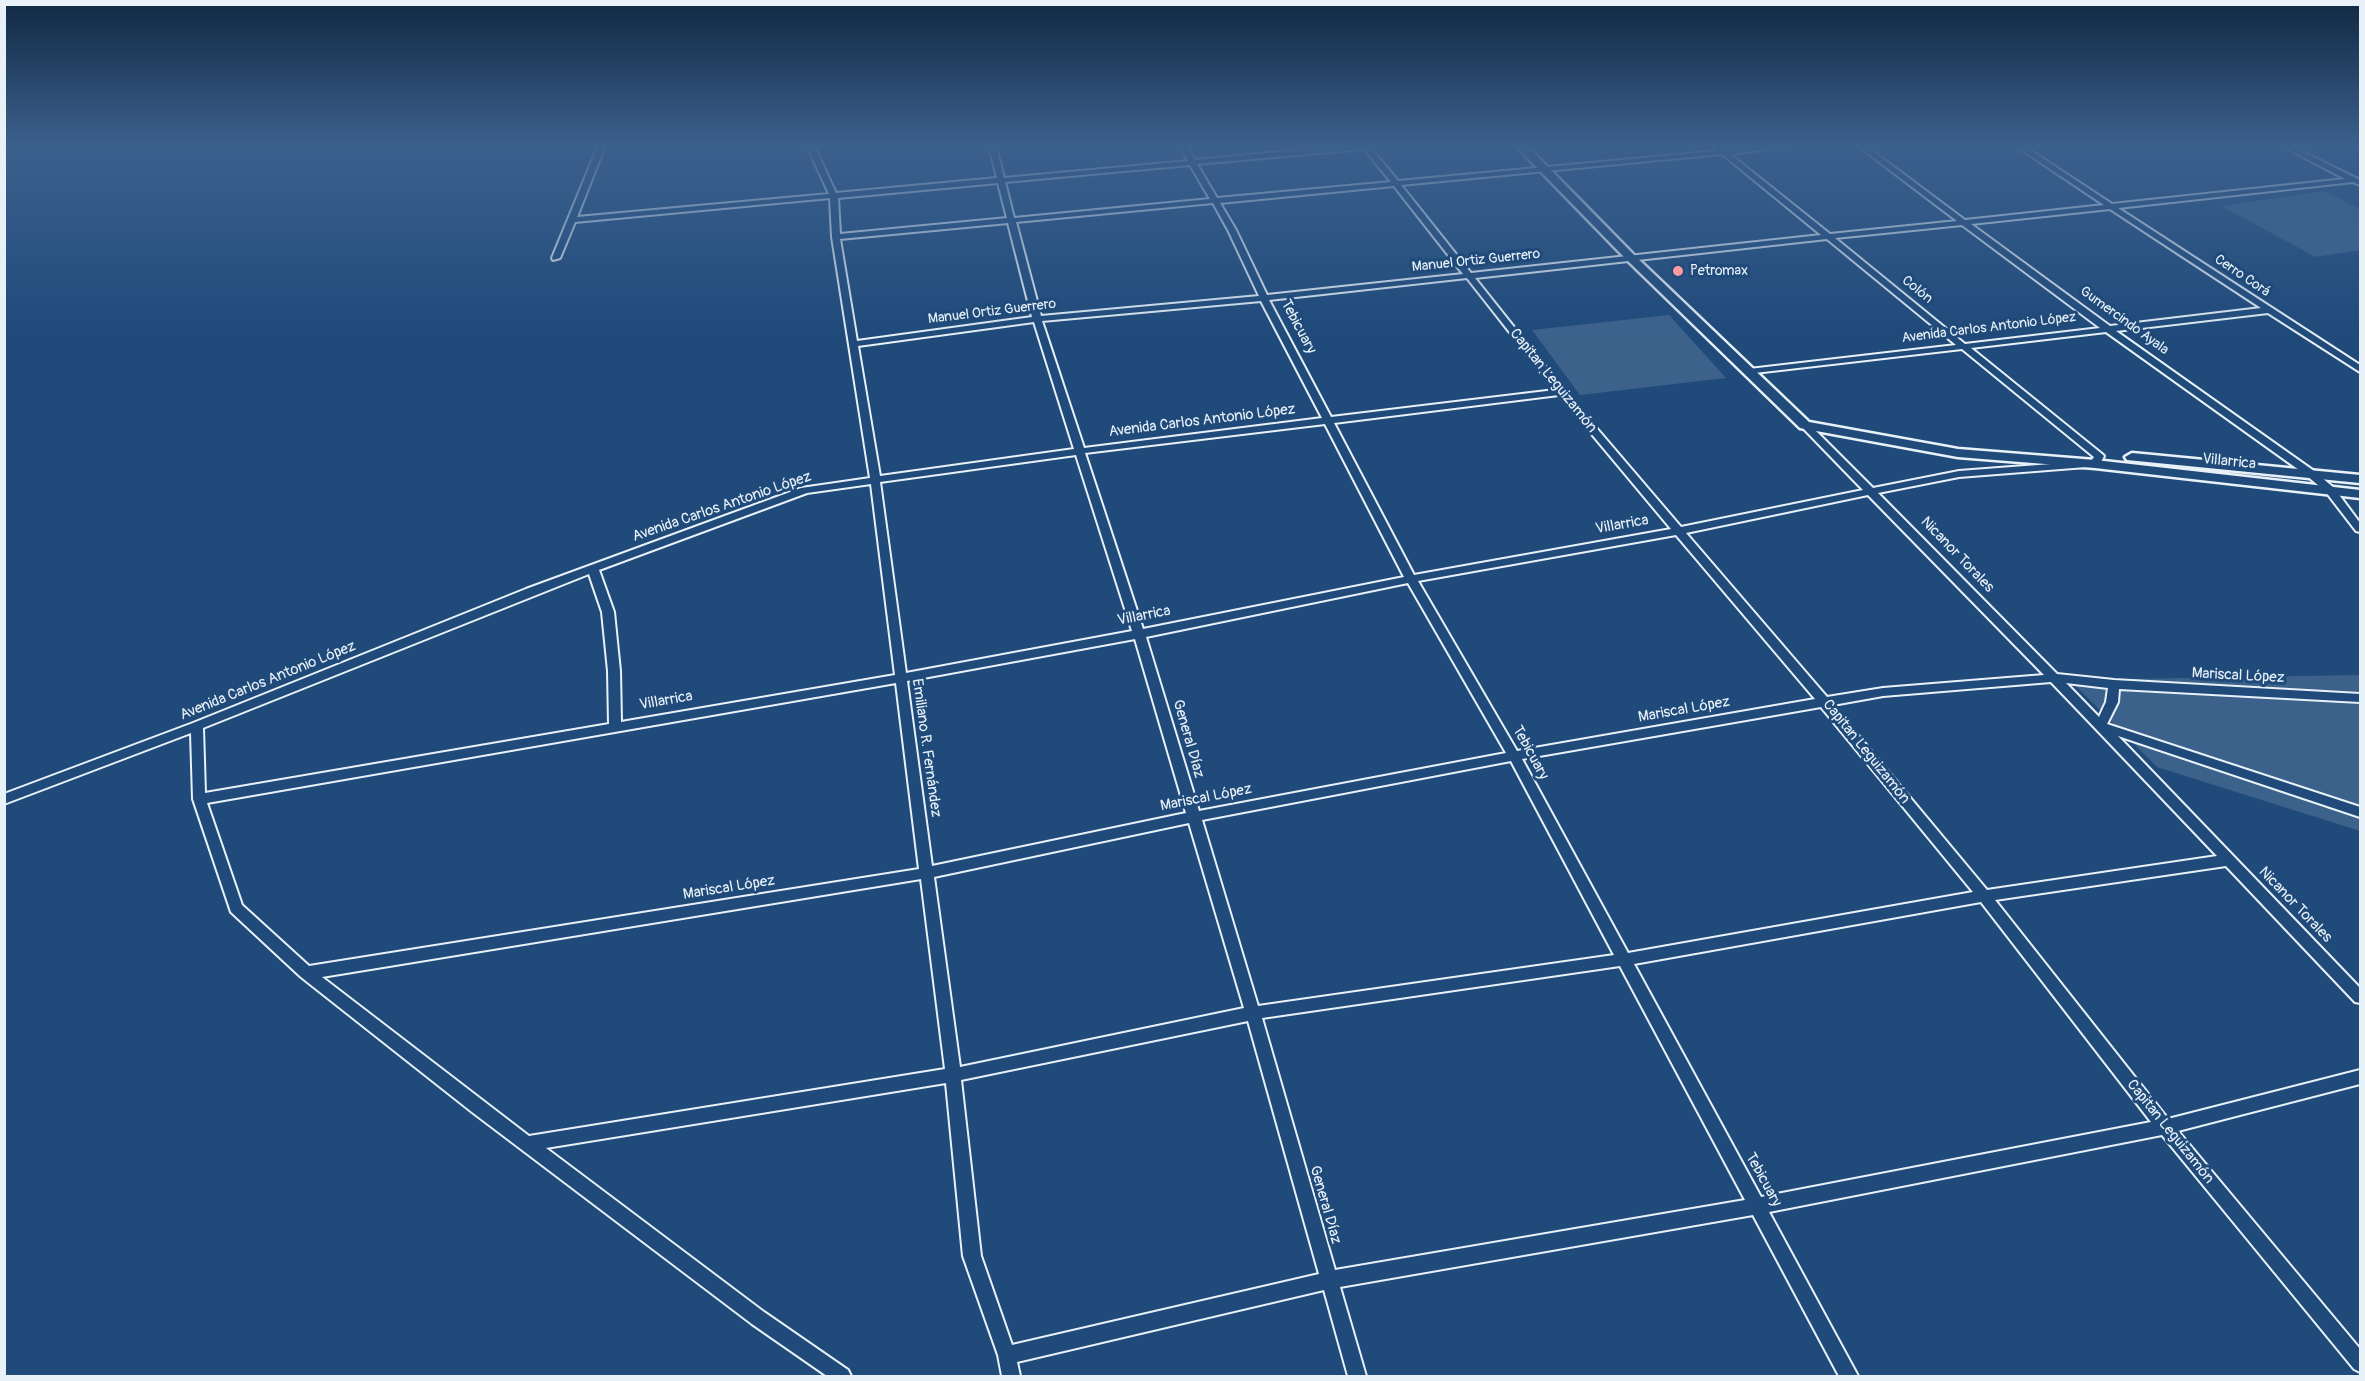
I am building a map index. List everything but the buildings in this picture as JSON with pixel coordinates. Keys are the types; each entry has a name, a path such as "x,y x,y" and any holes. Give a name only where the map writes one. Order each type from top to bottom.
{"street":[{"path":"556,258 575,210"},
{"path":"571,220 680,210"},
{"name":"Emiliano R. Fernández","path":"835,210 836,237 874,479 953,1075 972,1256 1007,1355 1011,1377"},
{"name":"General Díaz","path":"1010,210 1037,319 1139,634 1253,1013 1357,1377"},
{"path":"836,237 1103,210"},
{"name":"Tebicuary","path":"1221,210 1411,579 1514,756 1622,960 1758,1206 1849,1377"},
{"name":"Capitan Leguizamón","path":"1417,210 1561,392 1826,703 1984,896 2165,1127 2361,1363"},
{"name":"Nicanor Torales","path":"1585,210 1871,490 2361,997"},
{"name":"Colón","path":"1797,210 1965,346 2097,460"},
{"name":"Gumercindo Ayala","path":"1948,210 2109,330 2310,473 2330,490 2361,529"},
{"name":"Manuel Ortiz Guerrero","path":"852,344 1037,319 1264,298 2080,210"},
{"name":"Cerro Corá","path":"2120,210 2361,369"},
{"name":"Avenida Carlos Antonio López","path":"1749,372 2269,310"},
{"name":"Avenida Carlos Antonio López","path":"4,799 197,726 593,569 805,490 1080,451 1561,392"},
{"name":"Villarrica","path":"1775,398 1822,418 1919,441 2097,460 2361,494"},
{"name":"Villarrica","path":"1805,425 1958,453 2310,473 2361,479"},
{"name":"Villarrica","path":"199,799 899,678 1139,634 1411,579 1678,531 1871,490 1985,471 2097,460"},
{"path":"593,569 608,612 614,671 615,727"},
{"name":"Mariscal López","path":"306,972 926,873 1193,817 1514,756 1883,692 2054,678 2114,684 2361,698"},
{"path":"2114,684 2112,702 2100,726 2361,812"},
{"path":"197,726 199,799 236,908 306,972 526,1144 758,1318 842,1377"},
{"path":"526,1144 953,1075 1253,1013 1622,960 1984,896 2228,860"},
{"path":"1007,1355 1329,1280 1758,1206 2165,1127 2361,1077"}],"shaded area":[{"path":"2229,210 2360,210 2360,250 2316,257"},
{"path":"1669,315 1726,378 1580,395 1532,330"},
{"path":"2360,675 2360,831 2157,767 2070,680"}],"place":[{"name":"Petromax","path":"1678,271"}]}
